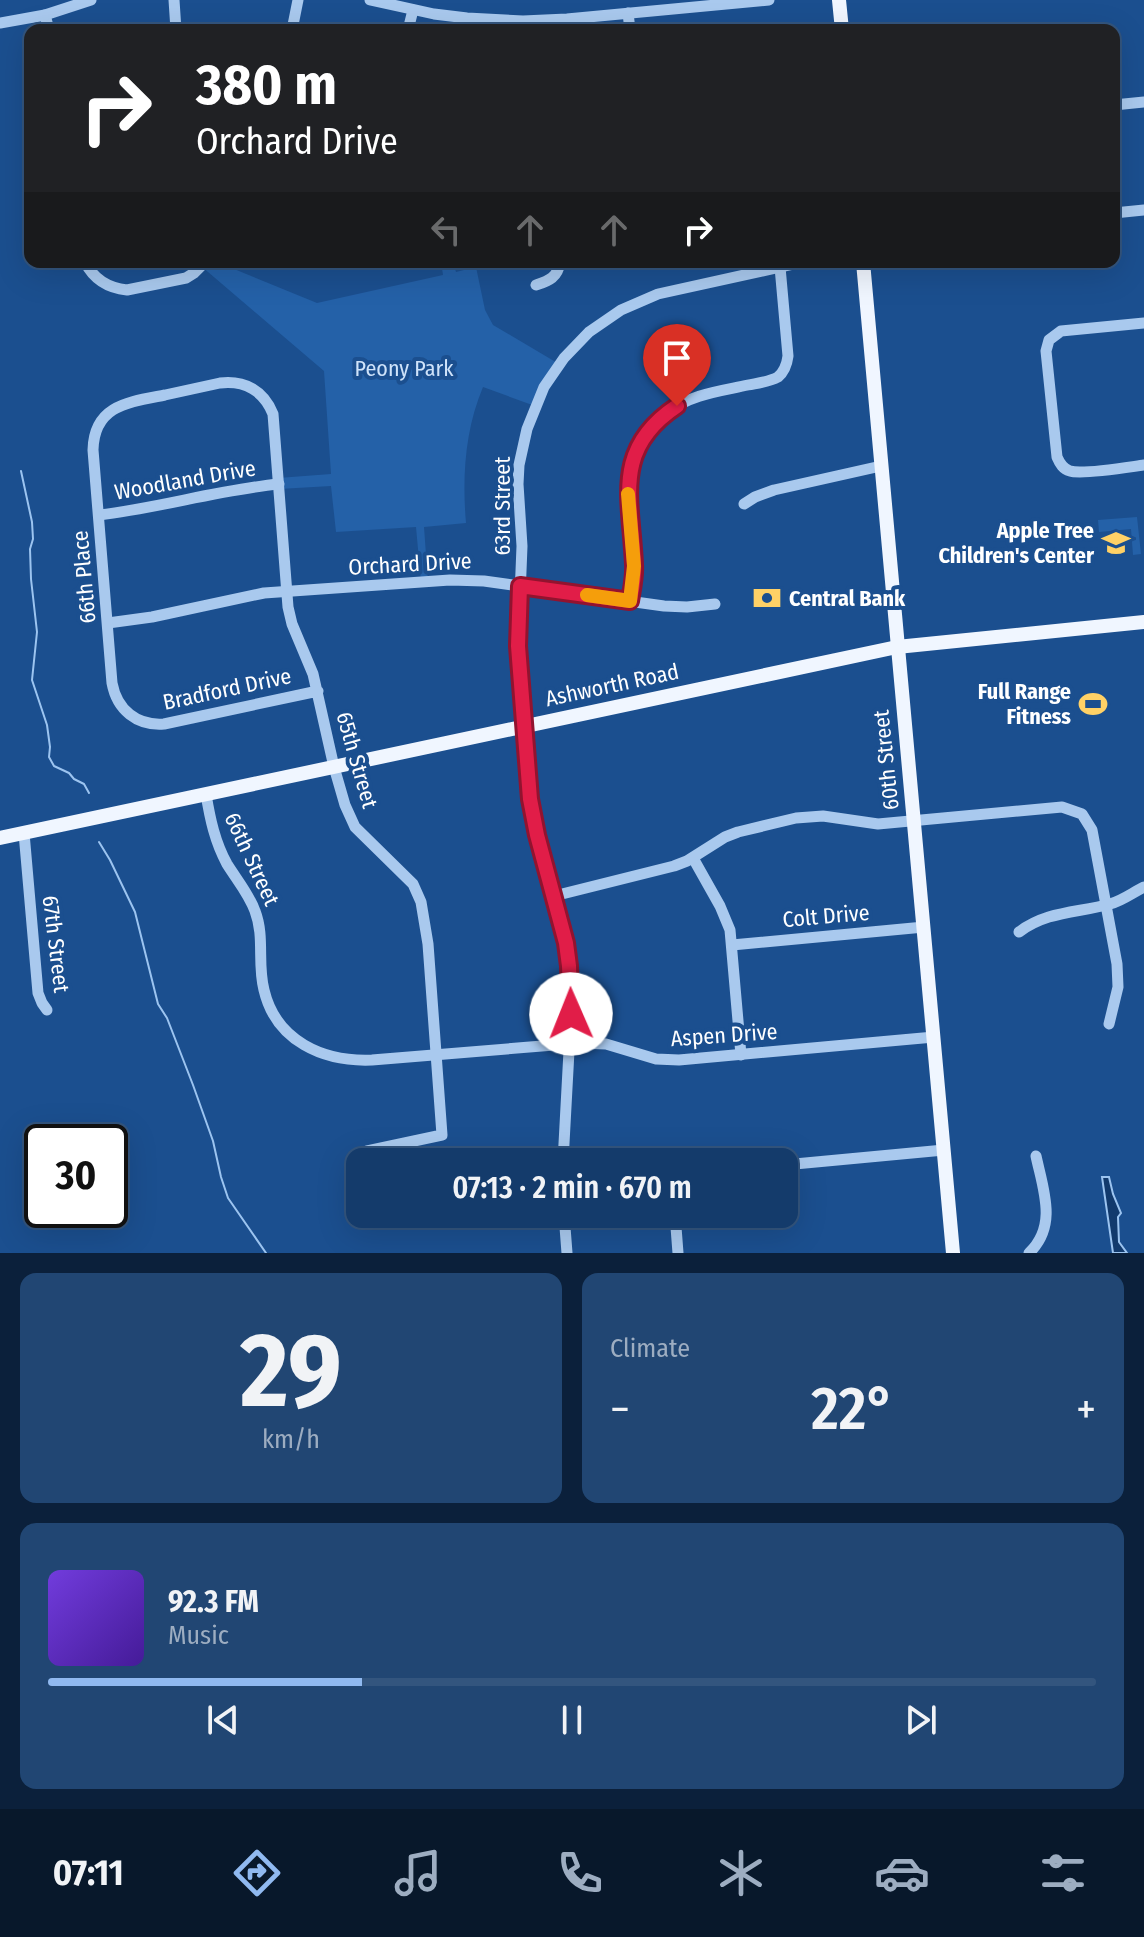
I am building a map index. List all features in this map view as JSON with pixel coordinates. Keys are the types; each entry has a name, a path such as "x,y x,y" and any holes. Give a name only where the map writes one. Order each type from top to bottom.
{"main road":[{"path":"839,0 841,24"},
{"name":"60th Street","path":"864,268 953,1253"},
{"name":"Ashworth Road","path":"0,838 897,647 1144,622"}],"street":[{"path":"0,23 45,15 91,0"},
{"path":"174,0 176,24"},
{"path":"293,24 298,0"},
{"path":"370,0 413,10 515,24"},
{"path":"532,24 769,0"},
{"path":"410,24 413,10"},
{"path":"628,13 629,24"},
{"path":"45,15 47,24"},
{"path":"1120,104 1144,102"},
{"path":"1120,212 1144,210"},
{"path":"89,268 102,283 118,289 137,289 186,278 199,268"},
{"path":"536,285 550,280 558,268"},
{"name":"63rd Street","path":"564,1148 571,1014 569,966 566,943 533,818 518,646 522,546 518,484 524,438 544,387 564,358 605,320 658,294 775,268"},
{"path":"630,601 634,566 628,484 634,456 648,431 677,406 703,395 775,379 785,369 788,356 780,268"},
{"path":"1144,323 1064,331 1052,336 1046,351 1056,455 1062,466 1077,472 1144,465"},
{"name":"65th Street","path":"220,383 234,382 251,387 270,406 275,424 286,591 292,624 318,691 345,805 355,827 413,884 421,902 428,944 442,1135 381,1148"},
{"name":"66th Place","path":"144,722 123,708 114,692 99,515 96,432 104,417 129,402 220,383"},
{"path":"744,504 774,490 881,466"},
{"name":"Woodland Drive","path":"99,515 143,509 229,490 279,484"},
{"name":"Orchard Drive","path":"108,623 142,619 264,593 450,580 484,581 677,607 715,604"},
{"name":"Bradford Drive","path":"144,722 164,724 318,691"},
{"name":"66th Street","path":"206,794 215,839 227,864 252,901 258,917 262,936 264,990 274,1014 299,1042 327,1056"},
{"path":"554,896 674,866 738,832 796,818 823,816 878,824 1062,807 1082,814 1094,839 1117,964 1118,987 1109,1024"},
{"name":"67th Street","path":"24,833 38,993 47,1010"},
{"path":"693,858 726,917 732,945 741,1055"},
{"path":"1019,932 1044,917 1117,902 1144,887"},
{"name":"Colt Drive","path":"732,945 924,927"},
{"name":"Aspen Drive","path":"327,1056 351,1061 569,1044 606,1044 656,1059 679,1060 934,1037"},
{"path":"798,1164 944,1150"},
{"path":"1029,1253 1044,1232 1047,1212 1036,1156"},
{"path":"565,1228 567,1253"},
{"path":"676,1228 678,1253"}],"green space":[{"name":"Peony Park","path":"203,268 232,268 317,303 443,275 442,268 455,268 456,272 476,268 485,310 493,325 559,364 535,406 483,387 472,420 466,454 466,523 424,527 428,582 421,582 416,527 336,532 331,486 279,489 278,478 331,474 324,371"},
{"path":"1137,517 1141,554 1133,555 1131,529 1099,532 1098,520"}],"shaded area":[{"path":"1102,1177 1109,1177 1121,1213 1118,1217 1119,1242 1127,1253 1113,1253"}],"waterway":[{"path":"21,471 33,539 30,549 31,579 37,632 32,680 47,725 49,757 54,766 84,784 89,793"},
{"path":"99,842 135,912 158,1004 167,1018 193,1085 213,1141 228,1198 266,1253"}],"slow traffic":[{"path":"587,595 630,601 634,566 628,494"}],"place":[{"name":"Apple Tree Children's Center","path":"1116,543"},
{"name":"Central Bank","path":"767,598"},
{"name":"Full Range Fitness","path":"1093,704"}],"route":[{"path":"571,1014 566,943 530,799 519,671 520,586 630,601 634,577 628,498 630,470 648,431 677,406"}]}
